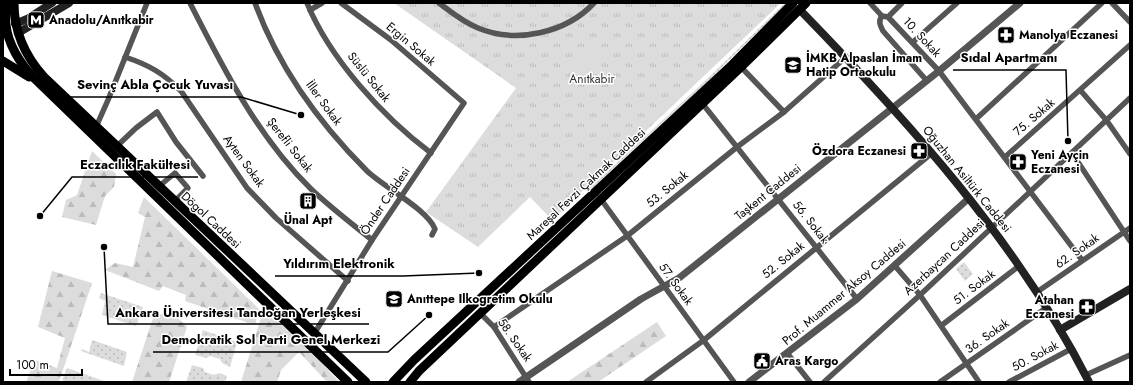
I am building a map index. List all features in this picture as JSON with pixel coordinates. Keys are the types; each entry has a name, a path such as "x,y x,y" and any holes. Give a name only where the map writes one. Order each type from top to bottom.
{"main road":[{"path":"6,3 8,25"},
{"path":"8,25 14,3"},
{"path":"8,25 27,20 52,3"},
{"path":"10,35 69,3"},
{"name":"Oğuzhan Asiltürk Caddesi","path":"800,5 932,153 991,227 1037,292 1088,379"},
{"name":"Mareşal Fevzi Çakmak Caddesi","path":"410,382 418,371 600,198 741,67 800,5"},
{"name":"Mareşal Fevzi Çakmak Caddesi","path":"392,382 732,65 800,5"},
{"name":"Dögol Caddesi","path":"8,25 10,35 20,61 40,85 348,382"},
{"name":"Dögol Caddesi","path":"10,35 36,69 116,147 366,382"},
{"path":"3,61 40,85"},
{"path":"1060,330 1130,289"}],"street":[{"path":"96,127 104,112 147,3"},
{"name":"Şerefli Sokak","path":"190,3 224,68 264,132 283,158 311,188 372,240"},
{"name":"İller Sokak","path":"255,3 263,26 297,85 319,116 342,145 368,172 401,198 422,211 433,224 435,229 432,235"},
{"name":"Süslü Sokak","path":"307,3 334,50 367,94 399,128 431,153"},
{"path":"310,10 322,3"},
{"name":"Ergin Sokak","path":"341,3 391,40 464,103"},
{"path":"439,3 478,28 500,34 521,35 536,33 561,26 580,16 594,3"},
{"name":"10. Sokak","path":"870,3 913,42 940,71 1082,260"},
{"path":"902,3 879,19 880,24 883,31 927,81"},
{"path":"913,42 957,3"},
{"name":"Taşkent Caddesi","path":"519,382 528,379 640,299 679,278 940,71 1020,3"},
{"path":"976,119 1102,3"},
{"path":"1112,3 1130,22"},
{"name":"75. Sokak","path":"1005,157 1081,91 1130,45"},
{"name":"Ayten Sokak","path":"125,57 148,64 168,78 181,91 247,188 276,218 348,281"},
{"name":"53. Sokak","path":"494,328 627,236 736,147 784,112 846,57"},
{"path":"741,67 784,112"},
{"path":"1081,91 1107,121 1130,154"},
{"name":"Azerbaycan Caddesi","path":"824,382 920,295 991,227 1031,192 1130,98"},
{"name":"Önder Caddesi","path":"314,334 372,240 464,103"},
{"name":"56. Sokak","path":"702,104 857,299"},
{"path":"116,147 136,128 157,112 176,142 203,176"},
{"name":"52. Sokak","path":"646,382 704,340 932,153"},
{"path":"1072,153 1130,241"},
{"path":"158,187 174,173 188,188 174,202"},
{"name":"57. Sokak","path":"600,198 734,382"},
{"name":"Prof. Muammer Aksoy Caddesi","path":"749,382 857,299 968,199"},
{"name":"62. Sokak","path":"1037,292 1130,228"},
{"path":"895,266 920,295 979,382"},
{"name":"51. Sokak","path":"942,326 1019,266"},
{"name":"36. Sokak","path":"940,382 1046,308"},
{"name":"58. Sokak","path":"480,313 494,328 528,379"},
{"name":"50. Sokak","path":"1009,382 1071,349"},
{"path":"787,353 810,382"},
{"path":"1088,379 1130,355"}],"green space":[{"name":"Anıtkabir","path":"394,3 781,3 552,220 530,197 478,247 426,212 516,88"},
{"path":"785,3 787,3 710,79 591,189 590,188 709,77"},
{"path":"595,51 601,65 572,77 566,62"},
{"path":"92,151 116,174 114,187 105,196 96,225 62,217 66,200 77,195"},
{"path":"144,197 259,309 255,325 185,301 186,295 163,286 159,291 105,270 115,263 133,267 145,217 138,213"},
{"path":"964,262 973,274 965,281 956,269"},
{"path":"52,271 92,283 59,382 26,382 35,360 57,368 65,338 38,327"},
{"path":"101,293 143,307 136,326 102,315 105,301 99,298"},
{"path":"264,308 318,359 339,382 327,382 299,352 281,370 277,382 241,382"},
{"path":"160,314 175,317 187,327 169,382 132,382 154,315"},
{"path":"657,322 666,336 598,382 567,382"},
{"path":"203,330 237,342 230,367 222,363 220,359 210,356 206,358 195,355"},
{"path":"92,340 127,352 124,366 81,351 82,349 89,352"},
{"path":"192,365 203,368 205,372 214,375 219,373 227,376 225,382 186,382"},
{"path":"67,368 107,382 67,382 62,380"}],"place":[{"name":"Anadolu/Anıtkabir","path":"36,20"},
{"name":"Manolya Eczanesi","path":"1006,35"},
{"name":"İMKB Alpaslan İmam Hatip Ortaokulu","path":"793,65"},
{"name":"Sevinç Abla Çocuk Yuvası","path":"301,115"},
{"name":"Sıdal Apartmanı","path":"1068,141"},
{"name":"Özdora Eczanesi","path":"919,151"},
{"name":"Yeni Ayçin Eczanesi","path":"1018,162"},
{"name":"Ünal Apt","path":"308,201"},
{"name":"Eczacılık Fakültesi","path":"40,216"},
{"name":"Ankara Üniversitesi Tandoğan Yerleşkesi","path":"104,247"},
{"name":"Yıldırım Elektronik","path":"479,273"},
{"name":"Anıttepe Ilkogretim Okulu","path":"394,299"},
{"name":"Atahan Eczanesi","path":"1087,307"},
{"name":"Demokratik Sol Parti Genel Merkezi","path":"429,315"},
{"name":"Aras Kargo","path":"762,361"}]}
